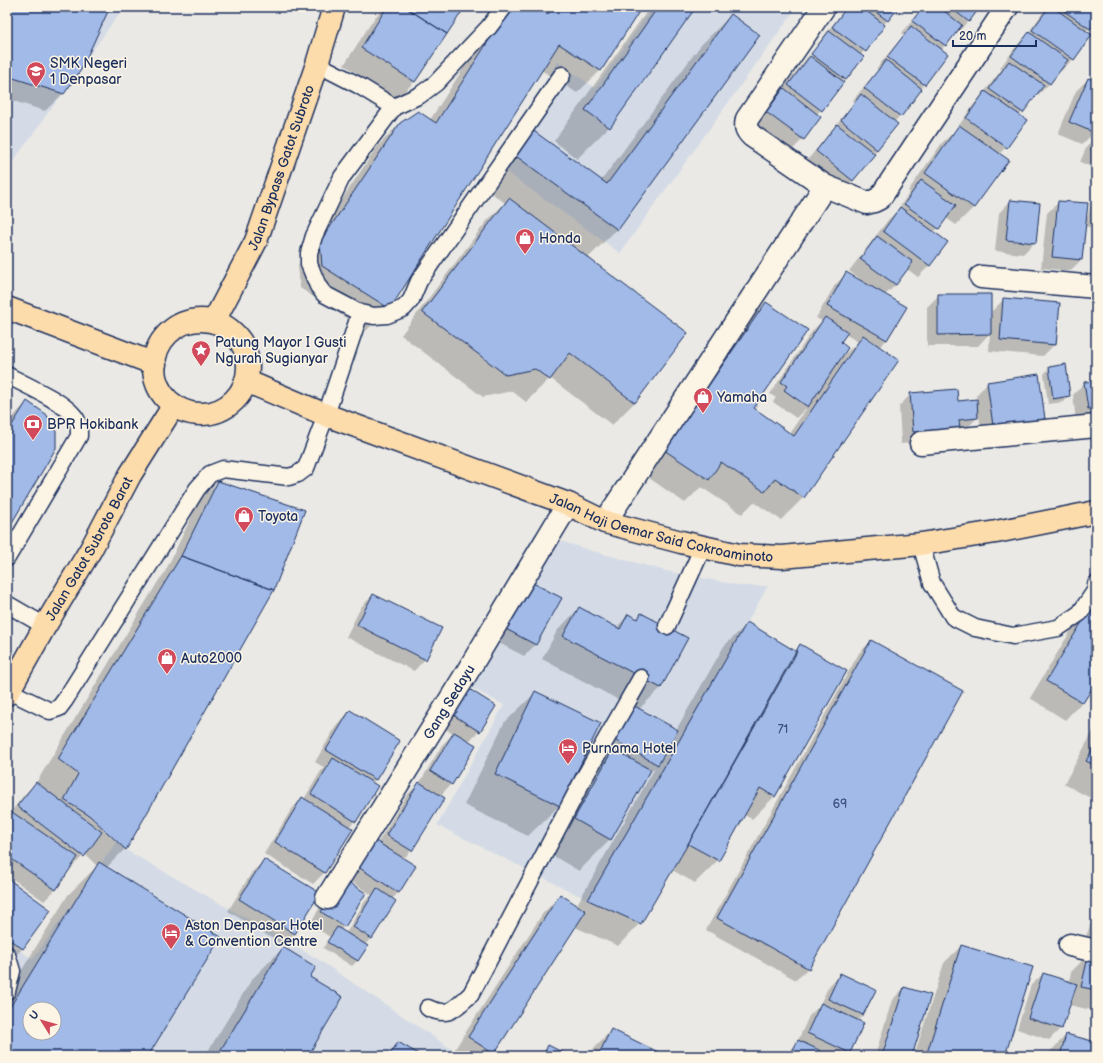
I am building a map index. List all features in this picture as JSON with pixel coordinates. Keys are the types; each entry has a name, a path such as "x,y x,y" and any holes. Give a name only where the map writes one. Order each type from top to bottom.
{"highway":[{"name":"Jalan Bypass Gatot Subroto","path":"214,322 256,241 317,64 334,7"},
{"path":"7,308 155,364"},
{"path":"197,320 214,322 227,327 238,337 246,350 248,366 246,381 240,393 231,404 219,410 205,414 189,412 174,405 165,397 159,387 155,375 155,364 159,348 168,334 182,324 197,320"},
{"name":"Jalan Haji Oemar Said Cokroaminoto","path":"246,381 326,415 568,504 605,522 681,542 739,555 782,556 920,544 996,532 1096,512"},
{"name":"Jalan Gatot Subroto Barat","path":"8,693 91,549 130,475 174,405"}],"street":[{"path":"824,7 747,119 745,126 747,131 752,136 825,186 867,203 880,198 1007,7"},
{"path":"605,522 825,186"},
{"path":"981,277 1096,287"},
{"path":"921,443 1096,426"},
{"name":"Gang Sedayu","path":"327,898 463,679 568,504"},
{"path":"1070,945 1096,951"}],"lane":[{"path":"504,7 489,27 436,83 420,95 394,107 342,177 314,236 309,254 309,264 318,286 324,294 360,313 374,316 387,315 404,308 411,300 419,281 562,75"},
{"path":"317,64 358,85 394,107"},
{"path":"8,693 50,711 59,708 197,489 210,474 223,469 289,477 298,474 306,468 326,415 360,313"},
{"path":"7,375 63,405 74,416 79,426 79,436 7,558"},
{"path":"920,544 932,584 953,617 975,628 1013,636 1058,628 1080,613 1096,584"},
{"path":"667,626 703,547"},
{"path":"7,604 46,626"},
{"path":"428,1008 440,1012 450,1012 471,994 584,778 641,678"},
{"path":"7,955 12,971 7,991"}],"shaded area":[{"name":"SMK Negeri 1 Denpasar","path":"7,7 124,7 7,170"},
{"path":"653,7 797,7 620,253 492,162 558,62 595,88"},
{"name":"Purnama Hotel","path":"535,533 589,550 666,571 742,586 768,586 588,900 437,825 504,705 454,679"},
{"name":"Aston Denpasar Hotel & Convention Centre","path":"117,841 126,850 316,958 462,1056 7,1056 7,942 33,959"}],"building":[{"name":"SMK Negeri 1 Denpasar","path":"7,7 110,7 81,70 64,94 7,76"},
{"path":"387,7 405,7 447,34 415,82 361,48"},
{"path":"405,7 465,7 447,34"},
{"path":"510,7 536,7 548,14 553,7 642,7 601,71 559,44 390,309 322,266 320,242 400,123 418,111 436,123"},
{"path":"658,7 696,7 610,128 585,110"},
{"path":"847,7 861,7 885,25 866,52 832,27"},
{"path":"869,7 899,7 888,21"},
{"path":"923,7 939,7 962,25 946,46 912,21"},
{"path":"950,7 980,7 969,22"},
{"path":"1049,7 1053,7 1092,35 1074,60 1032,30"},
{"path":"1058,7 1096,7 1096,21 1090,29"},
{"path":"731,14 760,35 618,230 513,154 531,129 607,184"},
{"path":"911,26 948,54 925,85 887,57"},
{"path":"829,31 864,57 846,80 811,54"},
{"path":"1029,32 1068,60 1050,84 1011,56"},
{"path":"810,56 844,82 822,111 788,85"},
{"path":"886,60 922,89 901,117 864,88"},
{"path":"1009,61 1044,85 1023,113 989,89"},
{"path":"1088,78 1096,81 1095,133 1069,122"},
{"path":"784,88 821,117 804,140 766,112"},
{"path":"985,91 1027,120 1007,148 966,118"},
{"path":"861,94 898,124 877,150 841,120"},
{"path":"837,124 875,154 853,181 816,151"},
{"path":"959,125 1009,160 974,208 925,173"},
{"path":"1096,139 1096,152 1091,150"},
{"path":"921,180 956,205 939,229 904,204"},
{"name":"Honda","path":"509,198 688,333 635,403 570,353 550,380 535,369 506,375 422,312"},
{"path":"1010,200 1040,203 1036,243 1006,240"},
{"path":"1058,201 1088,203 1082,260 1052,257"},
{"path":"900,207 948,242 930,266 883,231"},
{"path":"877,236 913,262 896,285 860,259"},
{"path":"846,272 907,307 887,340 827,306"},
{"path":"938,294 991,294 991,334 938,335"},
{"path":"1003,298 1060,303 1056,345 1000,340"},
{"path":"766,302 808,330 754,408 794,436 863,335 899,360 804,498 775,478 765,492 721,462 709,480 664,450"},
{"path":"825,317 848,332 841,342 848,348 808,407 784,390 787,386 781,382"},
{"path":"1066,364 1070,396 1053,399 1049,367"},
{"path":"1039,374 1045,419 993,426 987,382"},
{"path":"1096,381 1096,408 1088,409 1084,382"},
{"path":"957,389 958,401 977,399 978,418 959,420 960,428 913,432 910,393"},
{"path":"27,401 46,414 56,430 56,448 7,531 7,433"},
{"name":"Toyota","path":"218,481 305,510 274,590 181,556"},
{"name":"Auto2000","path":"181,556 274,590 126,850 90,816 64,800 78,774 58,759"},
{"path":"527,580 562,598 536,645 502,627"},
{"path":"373,594 442,628 426,660 357,625"},
{"path":"1096,599 1096,682 1083,703 1046,681"},
{"path":"579,607 620,629 628,614 638,619 641,613 688,638 661,688 563,636"},
{"path":"747,622 797,652 688,844 641,924 588,900"},
{"path":"871,640 963,691 809,969 717,918"},
{"path":"800,644 847,671 775,797 760,788 719,861 688,844"},
{"path":"466,687 496,706 480,732 450,713"},
{"path":"535,691 601,723 560,806 495,774"},
{"path":"631,704 678,730 658,765 611,738"},
{"path":"350,710 400,741 376,780 326,750"},
{"path":"454,732 476,745 452,785 430,771"},
{"path":"1096,743 1096,766 1086,761"},
{"path":"613,749 651,770 611,840 574,819"},
{"path":"333,758 378,786 356,822 311,794"},
{"path":"36,782 102,832 84,857 17,806"},
{"path":"419,782 445,798 412,851 386,835"},
{"path":"302,797 353,829 325,873 275,842"},
{"path":"9,810 78,857 56,890 7,856 7,813"},
{"path":"374,840 416,866 399,893 358,867"},
{"path":"264,859 320,893 295,934 239,899"},
{"path":"99,862 221,937 148,1056 7,1056 7,1012"},
{"path":"7,878 51,910 23,949 7,938"},
{"path":"342,878 366,893 345,927 321,912"},
{"path":"377,888 396,901 372,939 353,927"},
{"path":"560,894 586,911 494,1054 468,1037"},
{"path":"337,927 368,946 358,961 327,942"},
{"path":"961,945 1033,967 1005,1056 926,1056"},
{"path":"283,947 316,967 310,977 343,997 308,1056 217,1056"},
{"path":"1089,953 1096,955 1096,990 1081,987"},
{"path":"840,973 876,990 863,1015 828,999"},
{"path":"1043,973 1077,984 1062,1029 1028,1018"},
{"path":"904,987 931,995 912,1056 882,1056"},
{"path":"821,1003 864,1023 850,1053 807,1033"},
{"path":"611,1029 650,1048 667,1056 598,1056"},
{"path":"1066,1034 1096,1042 1096,1056 1060,1056"},
{"path":"798,1040 821,1051 818,1056 790,1056"},
{"path":"398,1042 422,1056 389,1056"},
{"path":"548,1045 570,1056 543,1056"}],"place":[{"name":"SMK Negeri 1 Denpasar","path":"36,88"},
{"name":"Honda","path":"525,255"},
{"name":"Patung Mayor I Gusti Ngurah Sugianyar","path":"201,367"},
{"name":"Yamaha","path":"703,414"},
{"name":"BPR Hokibank","path":"33,441"},
{"name":"Toyota","path":"244,533"},
{"name":"Auto2000","path":"167,675"},
{"name":"Purnama Hotel","path":"568,765"},
{"name":"Aston Denpasar Hotel & Convention Centre","path":"171,950"}]}
